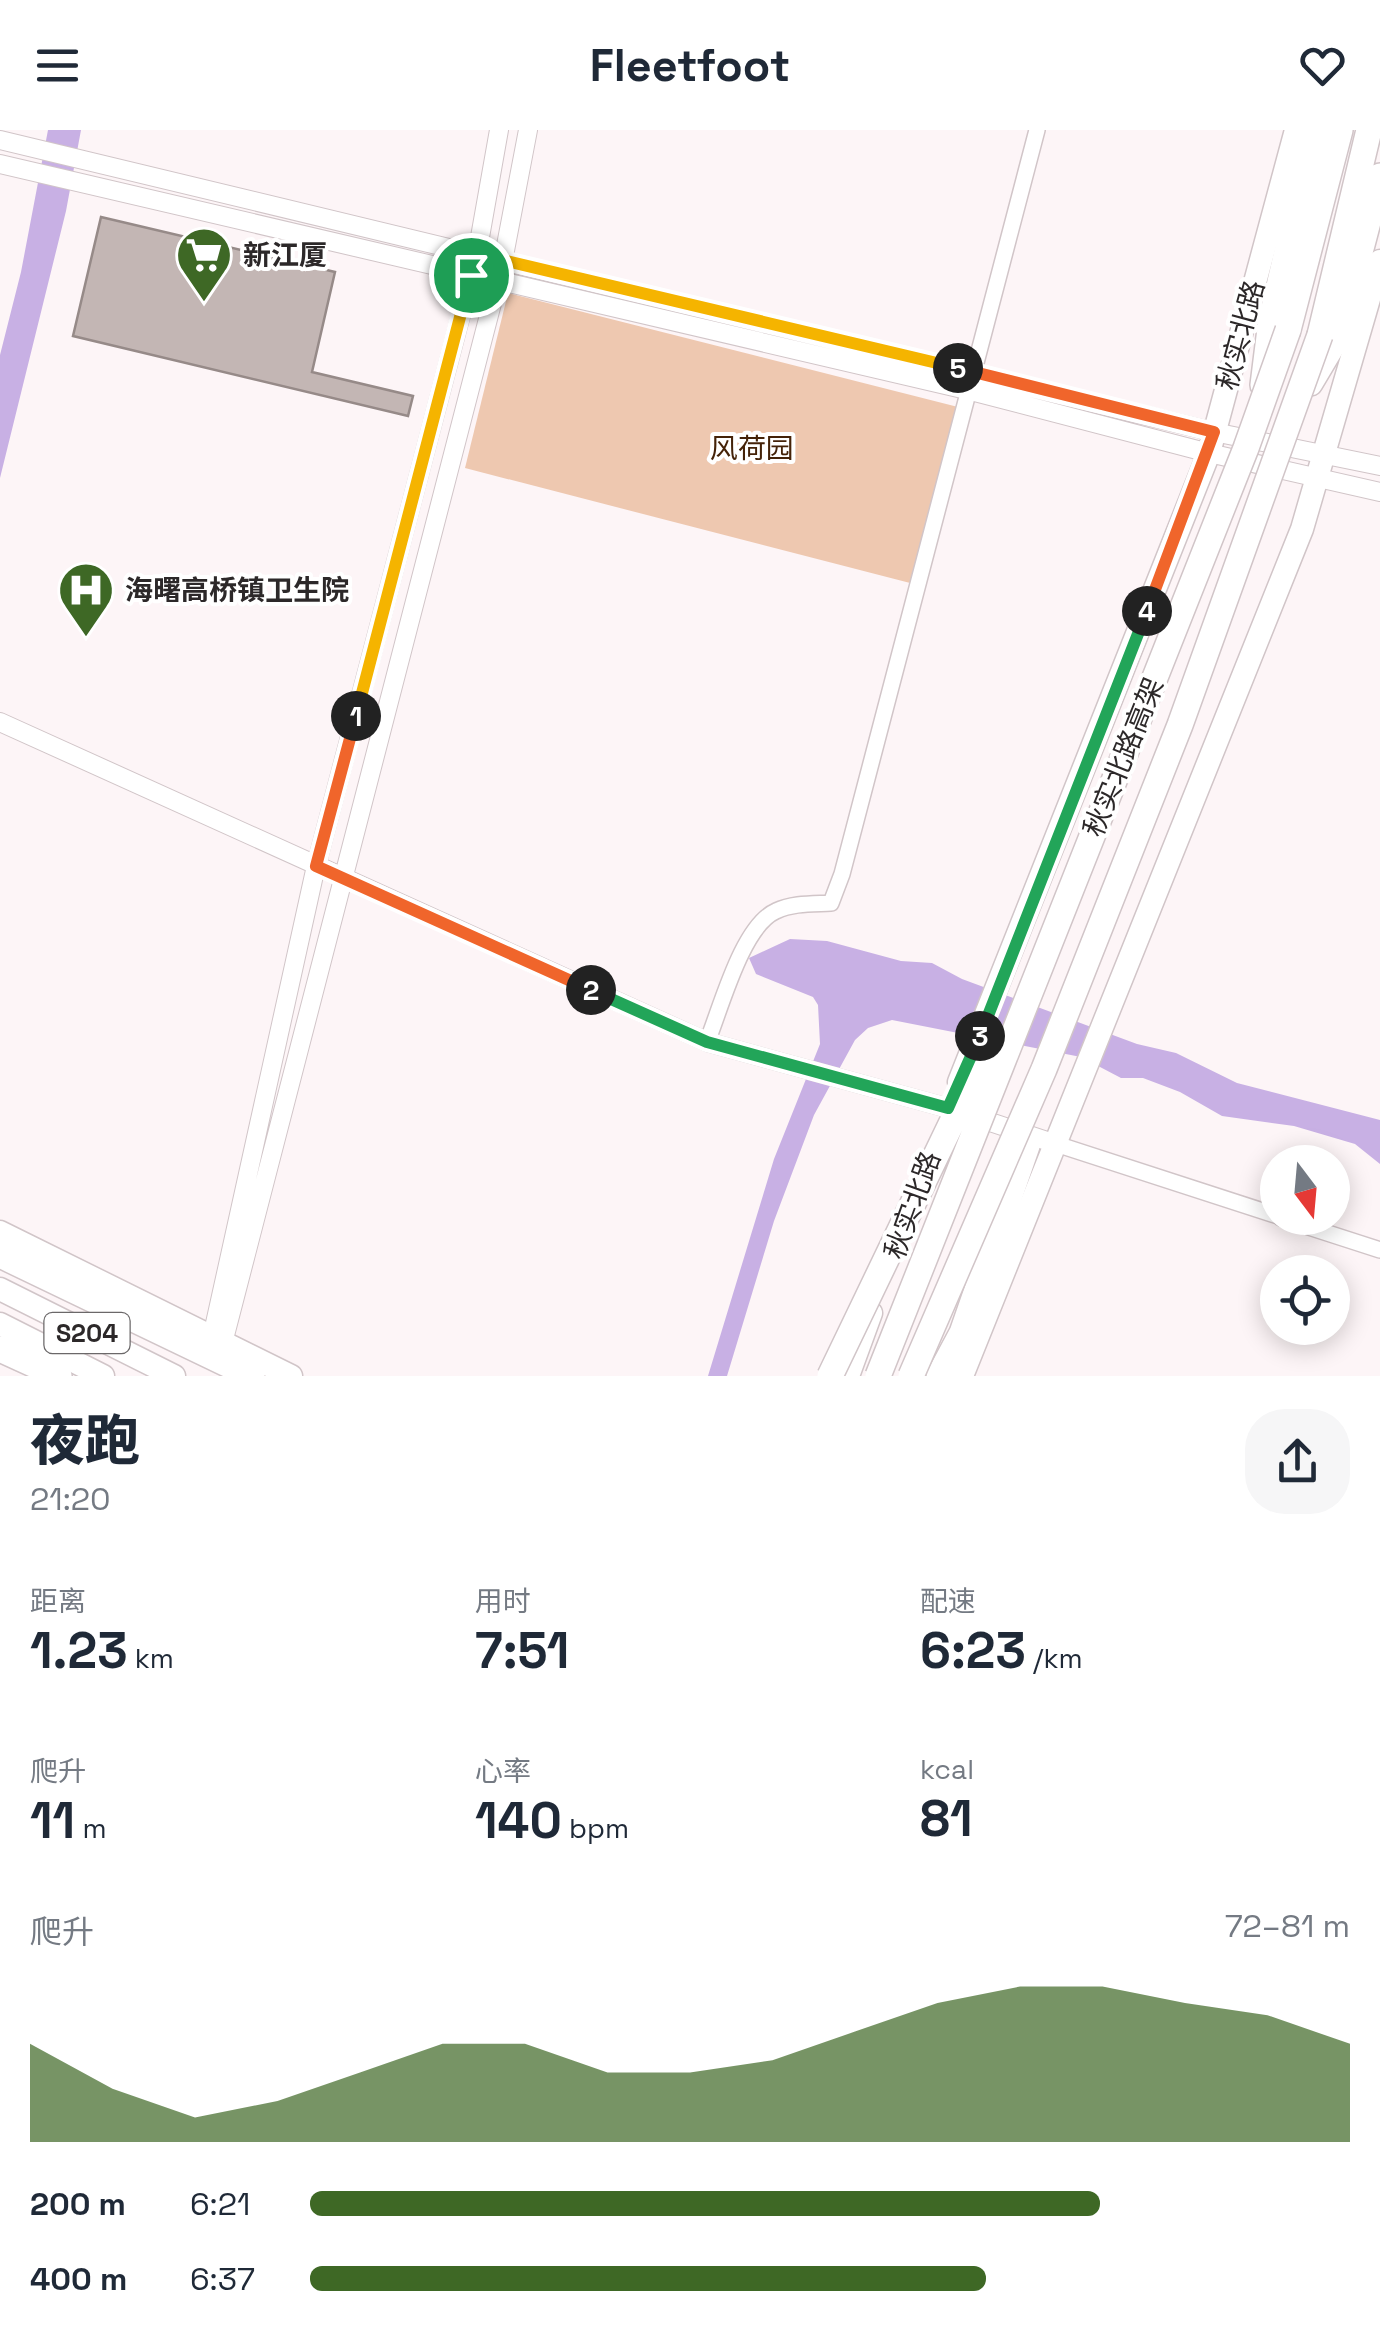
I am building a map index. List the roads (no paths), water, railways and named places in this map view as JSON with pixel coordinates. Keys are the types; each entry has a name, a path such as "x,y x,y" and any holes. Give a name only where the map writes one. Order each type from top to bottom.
{"highway":[{"path":"1260,410 1271,321 1315,130"},
{"name":"秋实北路高架","path":"878,1376 1260,410 1288,330 1340,130"},
{"name":"秋实北路高架","path":"911,1376 1044,1069 1180,725 1320,335 1369,130"},
{"path":"1292,415 1338,336 1377,186"},
{"path":"830,1376 980,1064 1009,1043"},
{"path":"938,1376 962,1333 1045,1099 1044,1069"},
{"path":"0,1255 252,1376"},
{"path":"959,1376 962,1333"},
{"path":"0,1348 59,1376"}],"main road":[{"name":"秋实北路","path":"848,1376 948,1108 986,1022 1211,443 1296,130"},
{"path":"959,1376 1056,1144 1318,478 1380,262"},
{"path":"0,1232 291,1376"},
{"name":"S204","path":"0,1290 174,1376"},
{"name":"S204","path":"0,1324 104,1376"}],"street":[{"path":"218,1340 316,866 477,254 500,130"},
{"path":"218,1340 498,281 528,130"},
{"path":"707,1042 754,927 772,912 793,905 831,903 971,391 1037,130"},
{"path":"0,140 974,372 1318,478 1380,492"},
{"path":"0,164 971,391 1211,443 1327,454 1380,466"},
{"path":"0,722 707,1042 948,1108 1260,1211"},
{"path":"1334,1235 1380,1250"}],"place":[{"name":"新江厦","path":"204,304"},
{"name":"海曙高桥镇卫生院","path":"86,639"}],"park label":[{"name":"风荷园","path":"752,448"}]}
